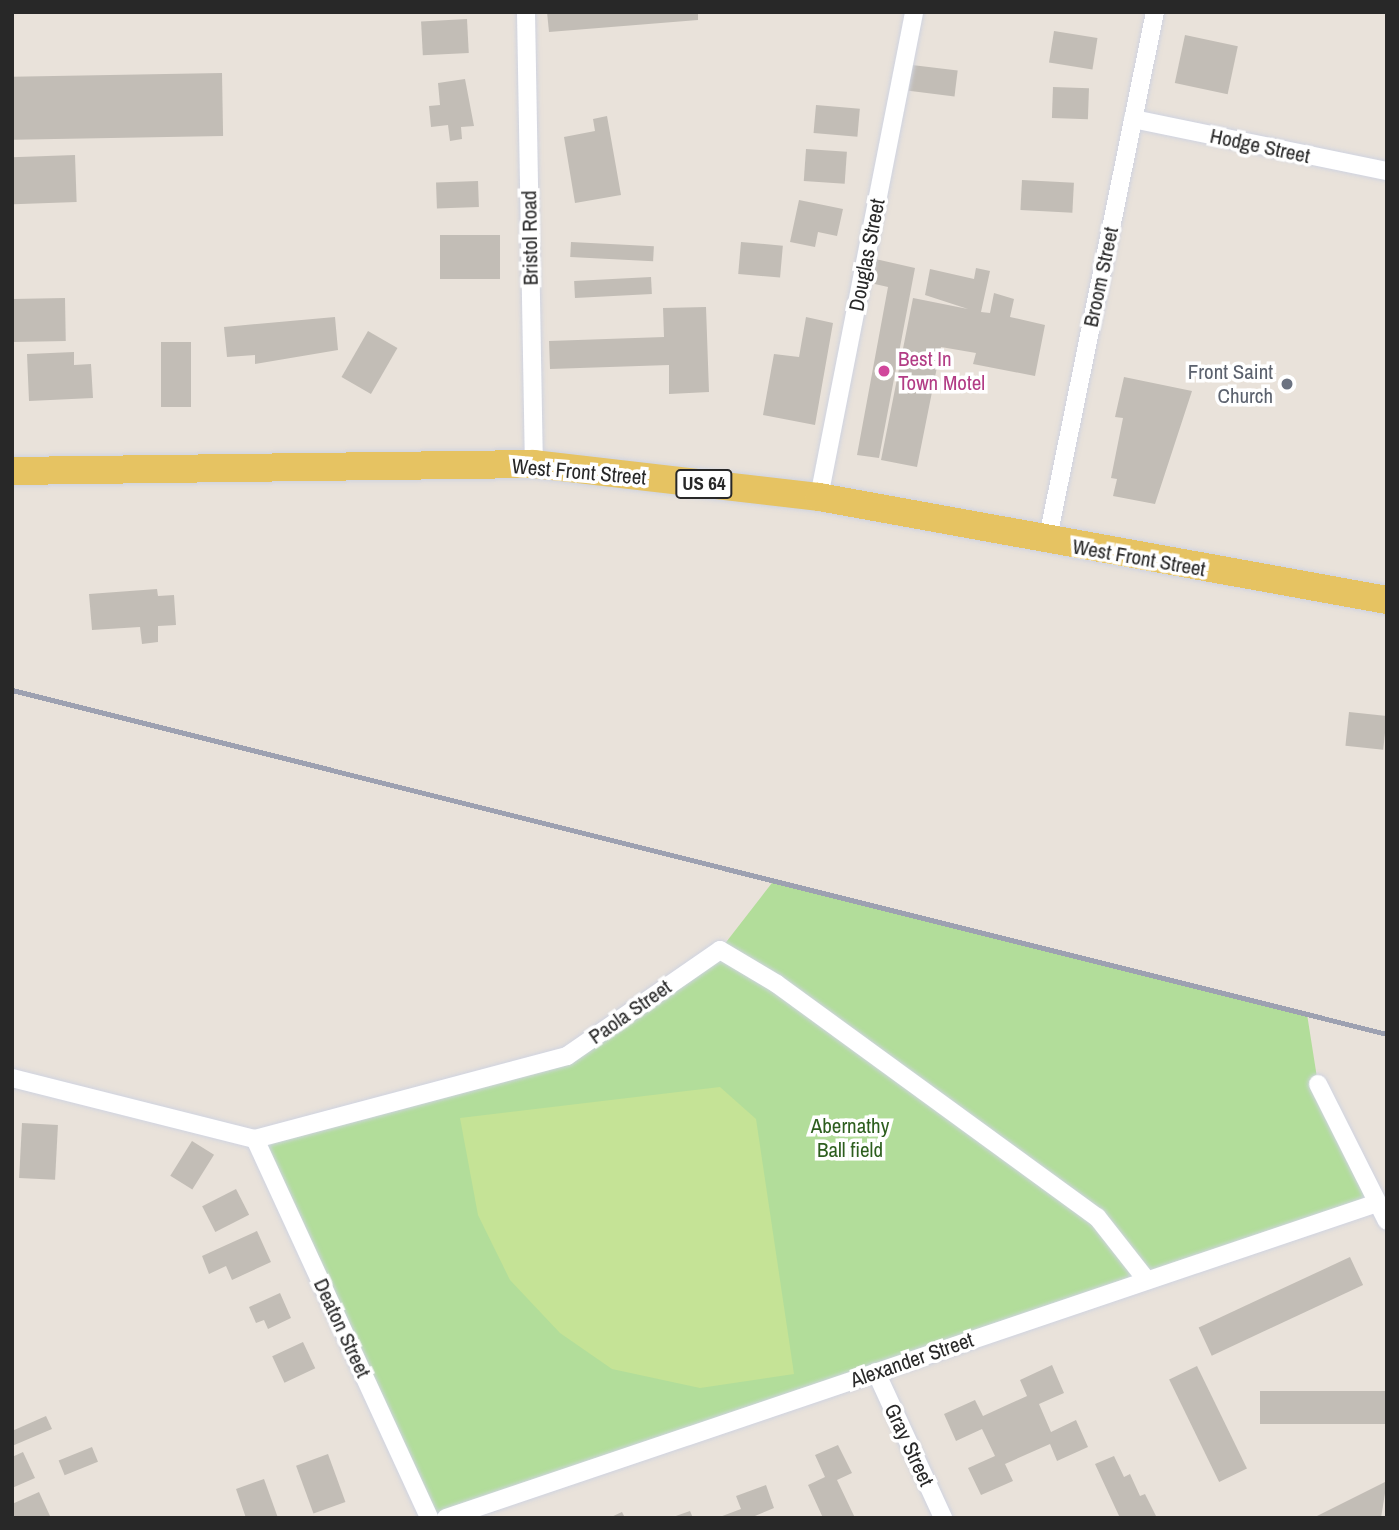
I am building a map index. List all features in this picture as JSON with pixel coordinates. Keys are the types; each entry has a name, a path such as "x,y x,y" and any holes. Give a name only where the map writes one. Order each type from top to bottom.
{"main road":[{"name":"West Front Street","path":"12,471 534,464 819,497 1047,542 1387,600"}],"street":[{"name":"Bristol Road","path":"526,12 534,464"},
{"name":"Douglas Street","path":"819,497 914,12"},
{"name":"Broom Street","path":"1047,542 1155,12"},
{"name":"Hodge Street","path":"1133,119 1387,171"},
{"name":"Paola Street","path":"12,1078 255,1139 566,1056 720,950 777,985 1097,1217 1145,1278"},
{"path":"1318,1084 1387,1221"},
{"name":"Deaton Street","path":"255,1139 429,1518"},
{"name":"Alexander Street","path":"446,1518 1145,1278 1377,1202"},
{"name":"Gray Street","path":"876,1372 943,1518"}],"green space":[{"name":"Abernathy Ball field","path":"775,879 1307,1014 1318,1084 1377,1203 446,1518 429,1518 255,1139 567,1056 720,950"},
{"path":"720,1087 756,1119 794,1374 700,1388 612,1369 560,1333 510,1280 478,1215 460,1118"}],"building":[{"path":"547,12 698,12 698,20 549,32"},
{"path":"467,19 469,53 423,55 421,21"},
{"path":"1054,31 1097,38 1092,69 1049,63"},
{"path":"1185,35 1238,46 1228,94 1175,83"},
{"path":"912,65 958,71 954,96 909,91"},
{"path":"222,73 223,136 13,140 12,77"},
{"path":"465,79 474,126 461,127 462,139 450,141 448,125 431,127 429,106 440,105 438,83"},
{"path":"1053,87 1089,88 1088,119 1052,118"},
{"path":"816,105 860,109 857,137 814,133"},
{"path":"607,116 621,195 575,203 564,137 595,131 593,119"},
{"path":"806,149 847,152 845,184 804,181"},
{"path":"75,155 77,202 14,204 12,157"},
{"path":"1022,180 1074,183 1072,213 1020,210"},
{"path":"478,181 479,207 437,208 436,182"},
{"path":"799,200 843,209 837,236 818,232 815,247 790,242"},
{"path":"440,235 500,235 500,279 440,279"},
{"path":"571,242 654,246 653,261 570,257"},
{"path":"741,242 783,246 780,278 738,274"},
{"name":"Best In Town Motel","path":"871,258 915,268 879,458 857,455 888,287 866,282"},
{"path":"976,268 990,271 981,312 990,313 994,293 1014,299 1010,317 1045,325 1035,376 973,364 976,353 941,347 917,467 881,460 913,298 968,309 925,295 930,269 974,279"},
{"path":"651,277 652,294 575,298 574,281"},
{"path":"65,298 66,341 13,342 12,299"},
{"path":"706,307 709,392 669,394 669,365 550,369 549,341 664,337 663,308"},
{"path":"335,317 338,350 255,364 255,355 227,357 224,327"},
{"path":"806,317 833,323 815,425 763,415 774,354 799,357"},
{"path":"368,331 397,348 371,394 342,377"},
{"path":"161,342 191,342 191,407 161,407"},
{"path":"74,352 74,365 91,364 93,398 29,401 27,354"},
{"path":"1124,377 1192,391 1155,504 1113,496 1117,479 1111,478 1123,418 1115,417"},
{"path":"157,589 158,596 174,595 176,625 158,626 158,642 142,644 140,627 92,630 89,594"},
{"path":"1349,712 1387,716 1383,750 1345,746"},
{"path":"22,1123 58,1125 55,1180 19,1178"},
{"path":"192,1141 214,1155 192,1190 170,1176"},
{"path":"236,1189 249,1215 215,1232 202,1206"},
{"path":"257,1231 271,1262 232,1280 226,1266 209,1274 202,1256"},
{"path":"1350,1257 1363,1285 1212,1356 1199,1328"},
{"path":"280,1293 291,1318 268,1329 264,1320 256,1323 249,1307"},
{"path":"303,1342 315,1368 284,1383 272,1356"},
{"path":"1052,1365 1064,1393 1039,1404 1051,1432 1076,1420 1088,1447 1057,1461 1050,1444 1005,1464 1013,1481 981,1495 968,1468 995,1456 982,1429 956,1441 944,1414 975,1400 983,1416 1027,1396 1020,1380"},
{"path":"1197,1366 1247,1468 1219,1482 1169,1380"},
{"path":"1260,1391 1387,1391 1387,1424 1260,1424"},
{"path":"46,1416 52,1429 12,1446 12,1431"},
{"path":"838,1445 852,1473 837,1480 855,1518 823,1518 808,1485 825,1477 815,1455"},
{"path":"92,1447 98,1462 65,1475 59,1460"},
{"path":"23,1452 35,1478 12,1488 12,1457"},
{"path":"328,1454 345,1502 313,1514 296,1466"},
{"path":"1114,1456 1124,1477 1130,1474 1140,1496 1145,1494 1157,1518 1120,1518 1095,1464"},
{"path":"264,1479 278,1518 246,1518 236,1489"},
{"path":"1387,1481 1381,1518 1313,1518"},
{"path":"766,1485 774,1508 750,1518 717,1518 741,1509 736,1496"},
{"path":"39,1492 50,1516 12,1518 12,1504"},
{"path":"690,1511 693,1518 673,1518 673,1517"},
{"path":"622,1512 625,1518 609,1518"}],"railway":[{"path":"12,690 1387,1034"}],"place":[{"name":"Best In Town Motel","path":"884,371"},
{"name":"Front Saint Church","path":"1287,384"}]}
